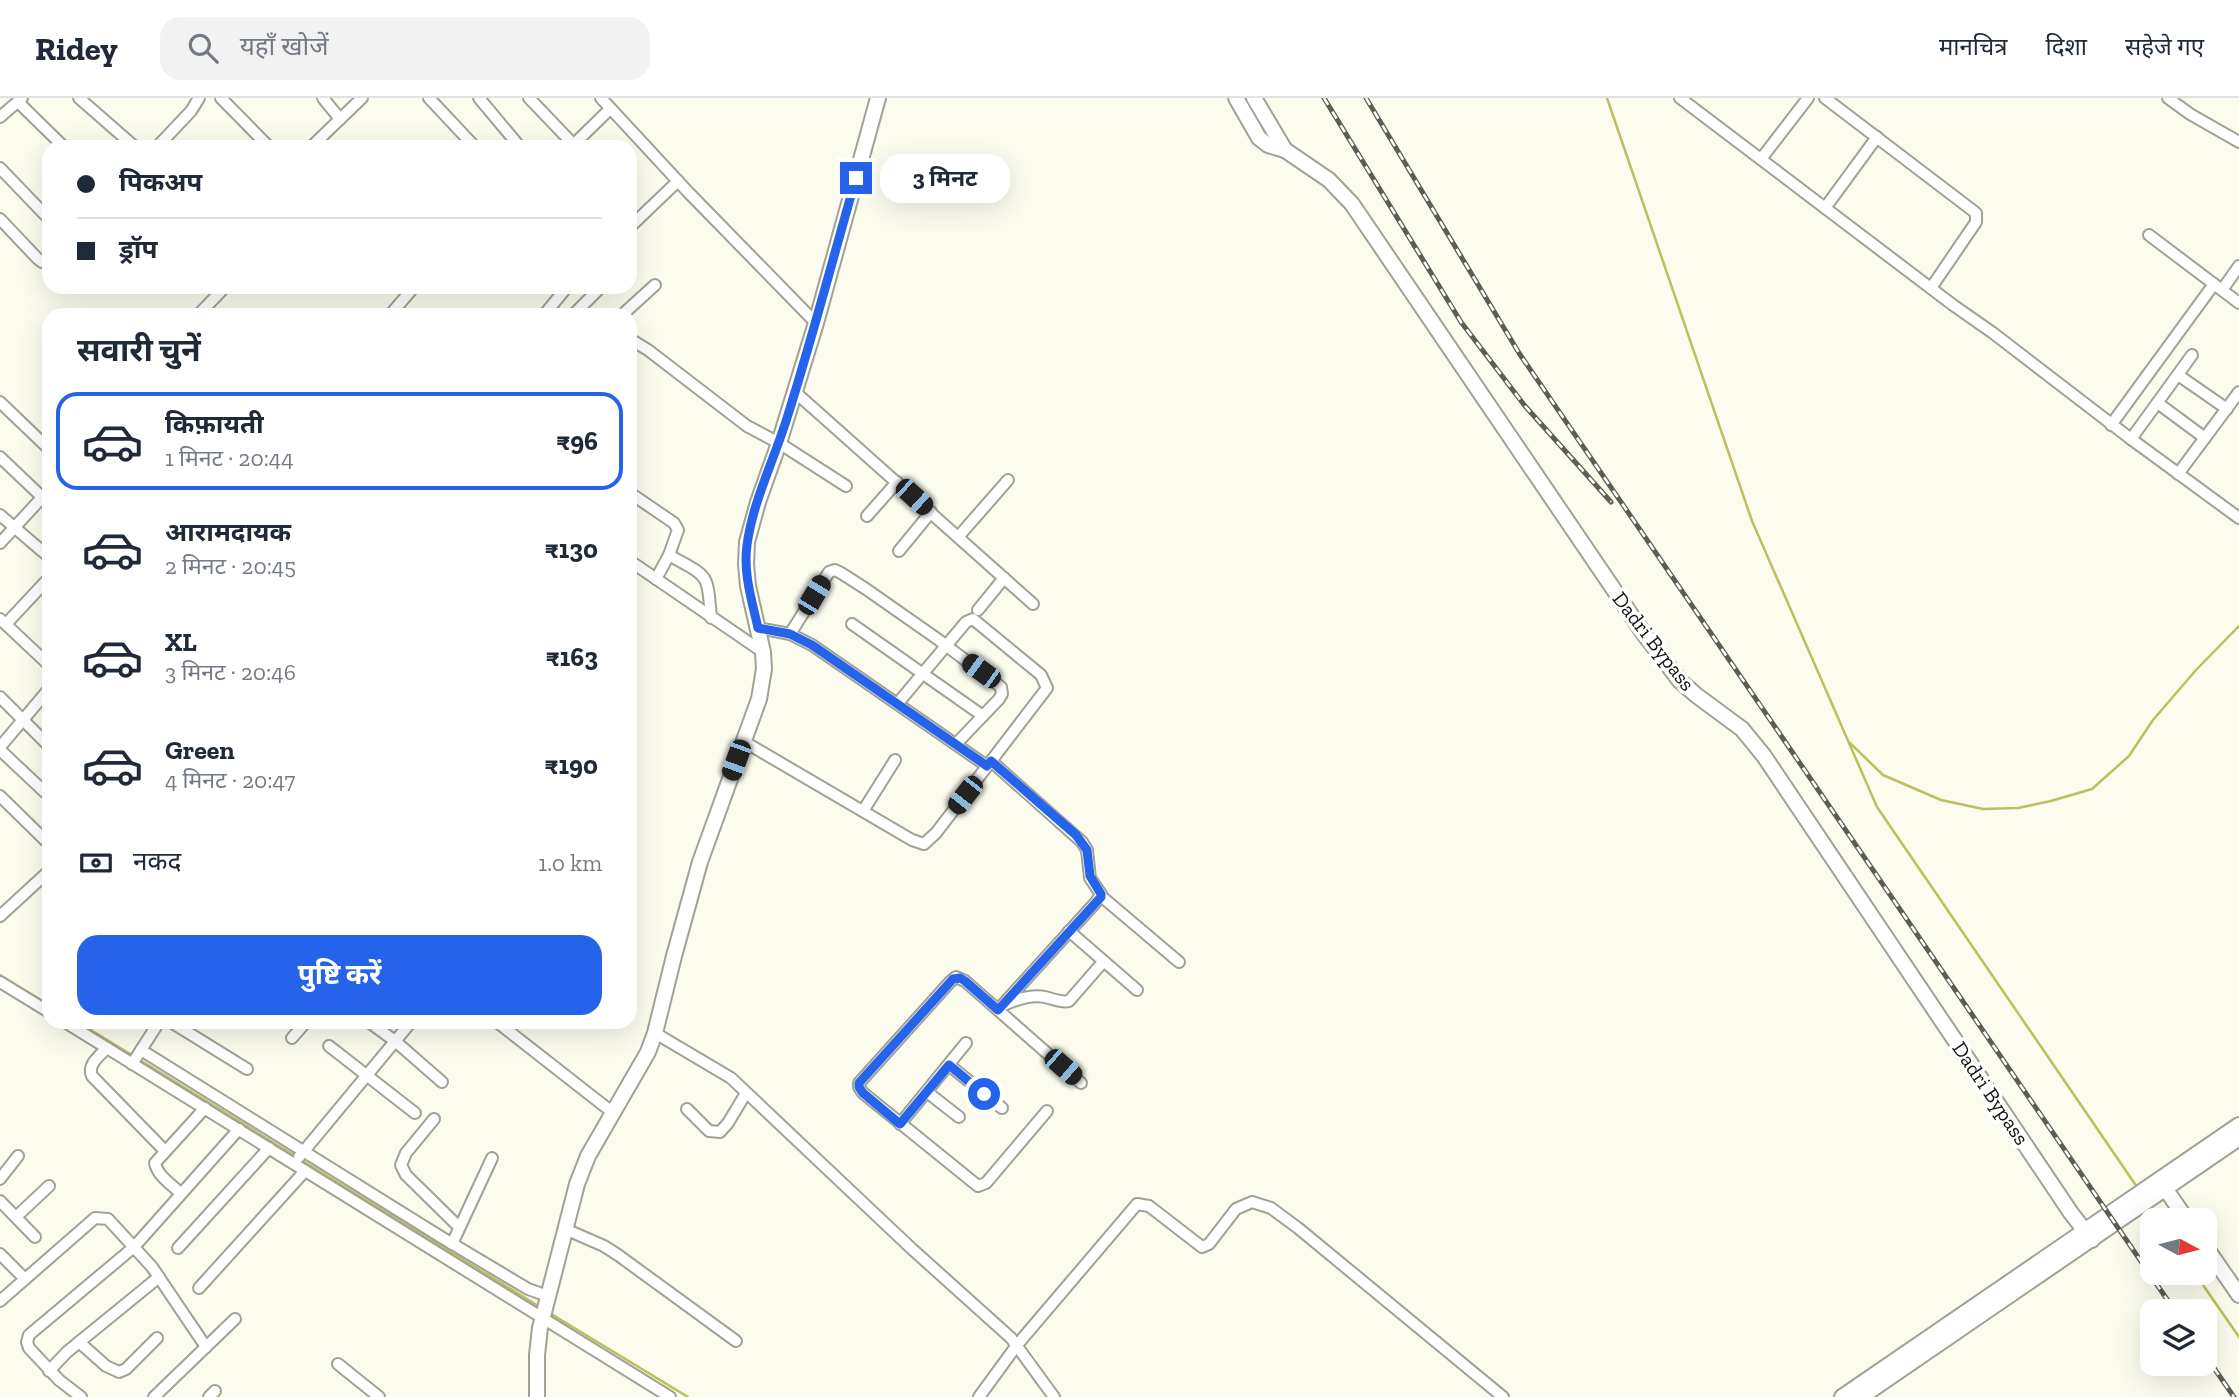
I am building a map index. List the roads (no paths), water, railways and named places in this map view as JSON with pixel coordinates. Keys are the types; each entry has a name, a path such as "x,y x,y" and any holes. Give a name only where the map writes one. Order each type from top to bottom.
{"main road":[{"path":"537,1397 537,1355 545,1307 578,1184 588,1157 648,1052 655,1033 700,862 762,684 765,669 746,564 747,542 816,323 878,98"},
{"name":"Dadri Bypass","path":"1236,98 1259,138 1268,145 1285,150 1335,185 1352,204 1616,593 1680,681 1751,738 2088,1235"},
{"name":"Dadri Bypass","path":"1254,98 1285,150"},
{"path":"1861,1397 2162,1184 2239,1125"},
{"path":"2162,1184 2239,1138"},
{"path":"2162,1184 2179,1208"},
{"path":"1842,1397 2088,1235"},
{"path":"2217,1263 2239,1295"}],"street":[{"path":"79,98 127,140"},
{"path":"164,140 191,111 199,98"},
{"path":"220,98 262,140"},
{"path":"323,98 340,119"},
{"path":"318,140 362,98"},
{"path":"429,98 468,140"},
{"path":"479,98 514,140"},
{"path":"529,98 568,140"},
{"path":"601,98 816,323"},
{"path":"1680,98 2111,425 2239,517"},
{"path":"1760,159 1808,98"},
{"path":"1825,98 1976,213 1976,222 1931,288"},
{"path":"2168,98 2193,116 2239,142"},
{"path":"0,117 20,100 57,140"},
{"path":"579,140 610,109"},
{"path":"1825,208 1877,137"},
{"path":"0,168 42,212"},
{"path":"637,220 678,181"},
{"path":"0,219 42,262"},
{"path":"2149,236 2239,303"},
{"path":"2111,425 2218,287 2239,266"},
{"path":"630,308 655,285"},
{"path":"205,308 218,294"},
{"path":"396,308 408,294"},
{"path":"550,308 561,294"},
{"path":"580,308 594,294"},
{"path":"637,343 747,426 846,486"},
{"path":"2131,439 2193,355"},
{"path":"2178,375 2227,409"},
{"path":"795,392 1033,604"},
{"path":"2178,474 2239,392"},
{"path":"0,402 42,442"},
{"path":"2159,404 2205,438"},
{"path":"0,457 42,490"},
{"path":"959,536 1008,480"},
{"path":"867,516 897,482"},
{"path":"0,543 42,497"},
{"path":"637,499 677,525 678,534 656,579"},
{"path":"900,551 931,512"},
{"path":"0,514 42,551"},
{"path":"669,555 705,577 709,585 711,618"},
{"path":"637,566 763,652"},
{"path":"790,634 829,572 835,570 866,589 1001,687 1002,694 956,744"},
{"path":"978,610 1004,578"},
{"path":"42,585 3,621 42,658"},
{"path":"743,741 912,840 927,843 1046,692 1046,683 1041,675 972,619 898,703"},
{"path":"852,624 983,716"},
{"path":"758,628 790,634 812,645 989,764 1076,835 1085,846 1090,876 1101,897 1179,962"},
{"path":"0,697 42,739"},
{"path":"42,699 0,748 42,789"},
{"path":"863,811 895,760"},
{"path":"3,803 42,838"},
{"path":"3,908 42,877"},
{"path":"1000,1008 1101,897"},
{"path":"1069,931 1136,990"},
{"path":"1000,1008 1020,998 1034,996 1069,1001 1103,962"},
{"path":"1047,1111 982,1186 973,1184 900,1124 863,1093 859,1083 953,979 960,978 1000,1008 1081,1083"},
{"path":"2,987 42,1008"},
{"path":"76,1029 107,1048 136,1057 298,1158 528,1289 545,1307"},
{"path":"136,1057 154,1029"},
{"path":"182,1029 247,1069"},
{"path":"292,1038 300,1029"},
{"path":"379,1029 442,1082"},
{"path":"298,1158 405,1029"},
{"path":"506,1029 612,1112"},
{"path":"655,1033 731,1078 1017,1345 1054,1397"},
{"path":"900,1124 966,1043"},
{"path":"329,1046 415,1113"},
{"path":"107,1048 92,1065 92,1076 165,1151"},
{"path":"136,1057 205,1108 269,1149 298,1158 305,1171 431,1248 545,1307 670,1397"},
{"path":"949,1065 1002,1108"},
{"path":"928,1092 959,1117"},
{"path":"687,1109 709,1130 720,1132 746,1093"},
{"path":"180,1193 155,1167 155,1163 205,1108"},
{"path":"434,1119 406,1153 401,1165 406,1175 459,1227"},
{"path":"81,1397 49,1371 29,1348 29,1335 134,1247 239,1129"},
{"path":"178,1248 269,1149"},
{"path":"0,1179 18,1156"},
{"path":"452,1244 492,1158"},
{"path":"199,1288 305,1171"},
{"path":"16,1217 49,1186"},
{"path":"0,1200 35,1237"},
{"path":"979,1397 1017,1345 1137,1205 1149,1206 1202,1247 1209,1244 1236,1209 1252,1202 1265,1205 1298,1228 1503,1397"},
{"path":"0,1301 95,1218 108,1219 159,1277 206,1347"},
{"path":"565,1229 618,1255 736,1341"},
{"path":"0,1254 25,1279"},
{"path":"49,1371 79,1342 159,1277"},
{"path":"154,1397 235,1319"},
{"path":"79,1342 106,1366 118,1372 126,1369 157,1338"},
{"path":"338,1364 379,1397"}],"waterway":[{"path":"1607,98 1752,521 1877,807 2137,1187"},
{"path":"1850,743 1883,775 1941,800 1983,809 2018,808 2092,789 2129,756 2153,720 2239,626"},
{"path":"0,975 42,1001"},
{"path":"89,1029 135,1057"},
{"path":"140,1060 295,1156"},
{"path":"301,1160 540,1307"},
{"path":"2203,1285 2239,1337"},
{"path":"548,1312 688,1397"}],"railway":[{"path":"1324,98 1461,322 1525,406 1611,502"},
{"path":"1366,98 1519,353 2167,1299"},
{"path":"2217,1372 2234,1397"}]}
